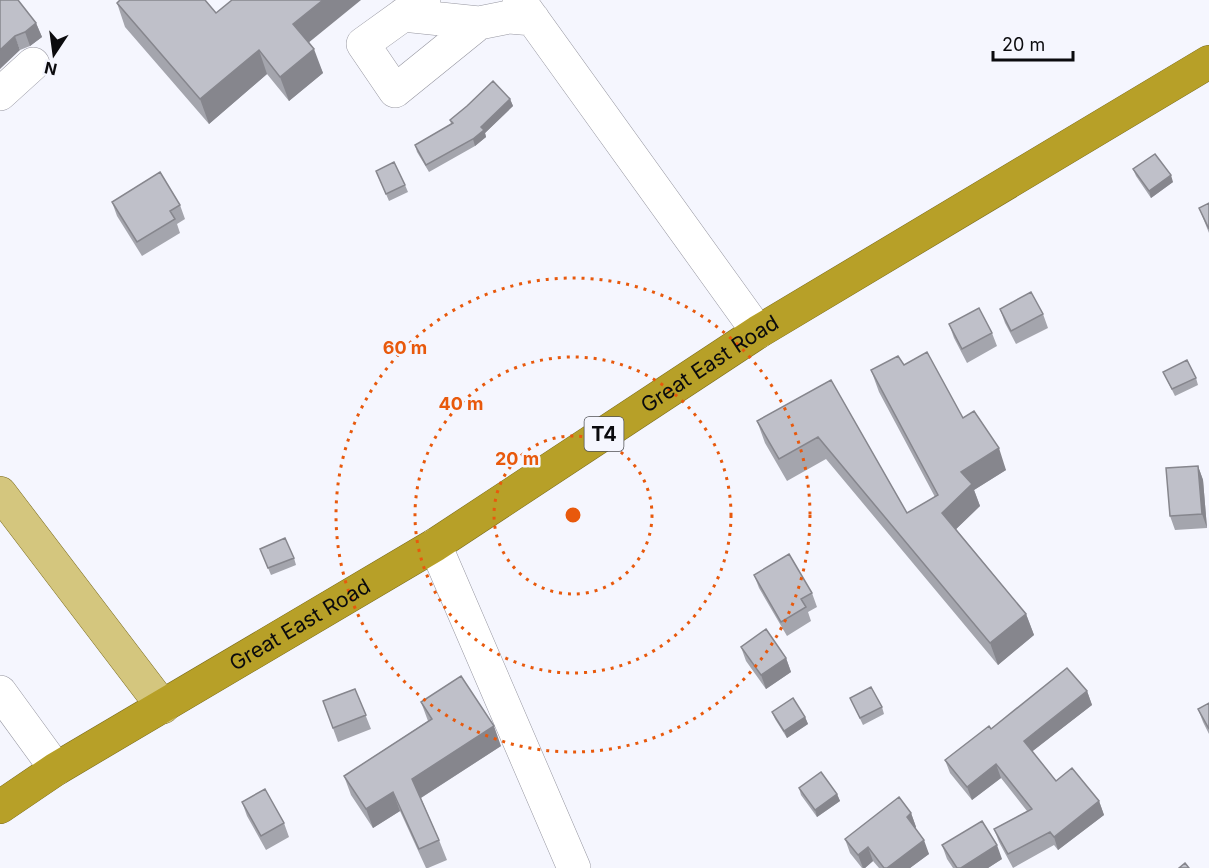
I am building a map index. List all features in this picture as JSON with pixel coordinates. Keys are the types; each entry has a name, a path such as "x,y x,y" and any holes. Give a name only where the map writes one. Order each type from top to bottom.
{"highway":[{"name":"Great East Road","path":"0,807 56,769 435,545 758,332 1209,62"}],"main road":[{"path":"0,493 163,707"}],"street":[{"path":"478,23 395,91 363,44 413,8 478,23 509,17 526,9 758,332"},
{"path":"0,94 33,64"},
{"path":"435,545 574,868"},
{"path":"0,692 56,769"}],"building":[{"path":"0,0 18,0 36,23 25,32 15,36 0,50"},
{"path":"120,0 205,0 216,13 232,0 323,0 293,24 314,49 280,77 259,50 200,99 117,3"},
{"path":"493,81 510,99 481,127 484,130 473,139 426,165 415,145 453,123 450,120"},
{"path":"1155,154 1171,175 1149,191 1133,169"},
{"path":"394,162 405,185 386,194 376,171"},
{"path":"160,172 180,205 170,211 175,219 137,242 112,202"},
{"path":"1209,203 1209,229 1199,208"},
{"path":"1031,292 1043,314 1011,331 1000,309"},
{"path":"979,308 992,333 962,349 949,324"},
{"path":"927,352 963,418 974,411 999,448 961,472 972,484 942,513 1026,614 990,643 818,437 779,459 757,421 831,380 907,513 938,495 871,370 898,356 904,365"},
{"path":"1187,360 1196,378 1172,389 1163,372"},
{"path":"1198,466 1202,514 1170,516 1166,468"},
{"path":"285,538 294,558 268,568 260,549"},
{"path":"789,554 812,593 801,599 806,607 781,622 754,575"},
{"path":"766,629 786,658 761,675 741,647"},
{"path":"1067,668 1087,691 1024,741 1056,781 1072,768 1099,801 1054,837 1050,832 1008,854 994,829 1032,809 996,764 967,787 945,760 989,726 991,729"},
{"path":"461,676 494,726 412,779 439,840 419,849 393,792 366,809 344,776 432,719 421,702"},
{"path":"871,687 882,707 860,718 850,698"},
{"path":"355,689 366,715 333,728 323,701"},
{"path":"793,698 805,717 784,731 772,712"},
{"path":"1209,703 1209,729 1198,709"},
{"path":"821,772 837,794 815,810 799,788"},
{"path":"265,789 284,823 261,836 242,802"},
{"path":"899,797 911,813 907,817 924,840 884,868 868,847 858,855 845,839"},
{"path":"982,821 997,845 961,868 957,868 942,845"},
{"path":"1185,863 1189,868 1179,868"}]}
